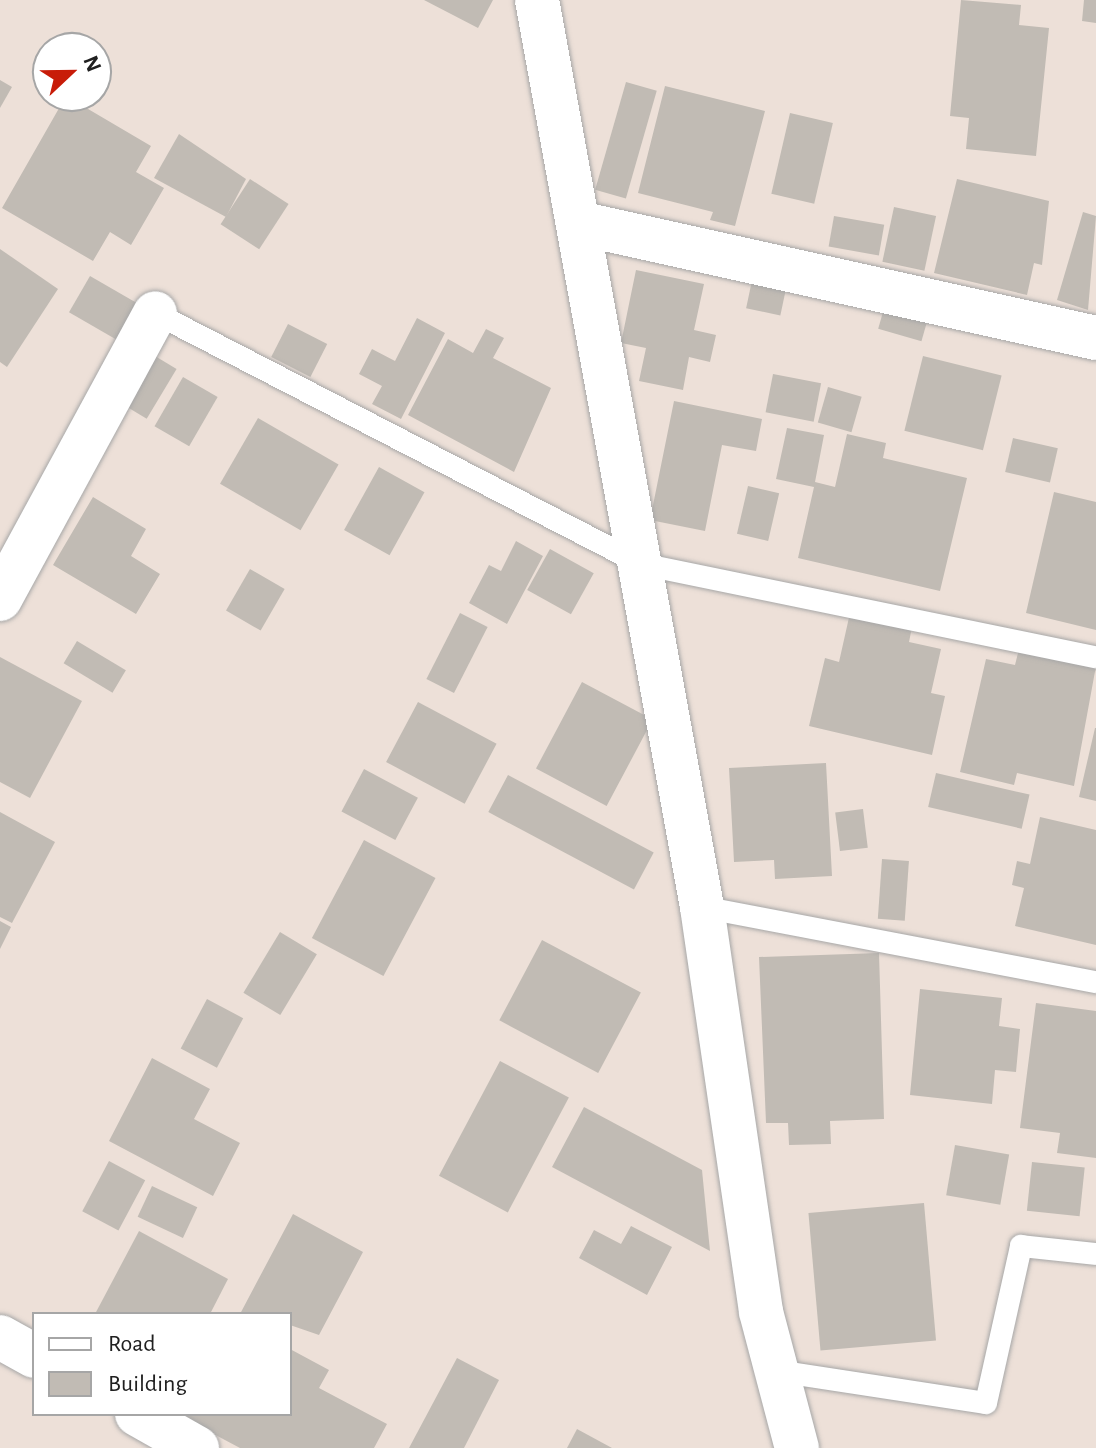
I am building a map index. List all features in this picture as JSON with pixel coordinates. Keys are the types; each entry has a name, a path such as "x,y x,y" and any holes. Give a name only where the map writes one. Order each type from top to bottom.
{"street":[{"path":"537,0 583,224 702,907 761,1312 797,1448"},
{"path":"583,224 1096,338"},
{"path":"0,599 155,313"},
{"path":"0,1337 32,1355"},
{"path":"141,1416 197,1448"}],"lane":[{"path":"155,313 641,564 1096,657"},
{"path":"702,907 1096,982"},
{"path":"777,1371 986,1403 1021,1246 1096,1254"}],"shaded area":[{"path":"0,0 1096,0 1096,1448 0,1448"}],"building":[{"path":"424,0 493,0 478,28"},
{"path":"961,0 1021,5 1019,25 1049,28 1036,156 966,149 969,118 950,116"},
{"path":"1084,0 1096,0 1096,23 1082,21"},
{"path":"0,80 12,87 0,108"},
{"path":"626,82 657,91 626,198 595,190"},
{"path":"665,86 765,111 735,226 710,220 713,212 638,193"},
{"path":"57,112 93,112 151,146 136,172 164,188 131,245 110,232 93,261 2,208"},
{"path":"790,113 833,123 814,204 771,194"},
{"path":"179,134 246,179 226,217 154,178"},
{"path":"250,179 289,204 259,249 221,224"},
{"path":"957,179 1049,201 1042,265 1034,263 1027,295 934,273"},
{"path":"894,207 936,216 924,271 882,262"},
{"path":"1083,212 1096,216 1088,310 1057,300"},
{"path":"834,216 884,225 879,255 829,247"},
{"path":"0,249 58,289 7,367 0,362"},
{"path":"636,270 704,284 694,330 716,335 710,362 689,357 683,390 639,381 646,348 621,343"},
{"path":"754,271 788,278 780,315 746,308"},
{"path":"90,276 138,304 117,340 69,312"},
{"path":"887,298 930,310 921,341 878,329"},
{"path":"417,318 445,333 401,419 372,404 382,386 359,374 372,349 395,361"},
{"path":"288,324 327,344 310,377 271,357"},
{"path":"486,329 504,338 493,358 551,388 514,472 408,415 448,339 473,353"},
{"path":"150,353 177,369 147,419 120,403"},
{"path":"923,356 1002,376 983,450 904,431"},
{"path":"773,374 821,383 814,422 766,412"},
{"path":"183,377 218,397 189,446 154,426"},
{"path":"828,387 862,397 851,432 818,423"},
{"path":"674,401 762,419 756,451 722,445 705,531 650,520"},
{"path":"258,418 339,464 301,530 220,484"},
{"path":"787,428 824,435 815,482 835,487 847,434 886,443 883,458 967,478 940,591 798,558 814,487 776,479"},
{"path":"1013,438 1058,448 1050,482 1005,472"},
{"path":"379,467 424,492 390,555 344,530"},
{"path":"748,486 779,493 768,541 737,534"},
{"path":"1054,492 1096,502 1096,630 1026,613"},
{"path":"93,497 146,529 131,556 160,574 136,614 53,565"},
{"path":"516,541 543,556 507,624 469,603 489,565 501,571"},
{"path":"550,549 594,573 571,614 527,590"},
{"path":"250,569 285,589 261,631 226,611"},
{"path":"460,613 488,627 454,693 426,679"},
{"path":"850,613 912,627 909,642 941,649 931,693 945,696 932,755 809,726 825,658 839,662"},
{"path":"77,641 126,670 112,693 64,663"},
{"path":"1019,649 1096,666 1074,786 1017,773 1014,785 960,772 986,659 1015,665"},
{"path":"0,657 82,701 30,798 0,782"},
{"path":"582,682 653,720 607,806 536,769"},
{"path":"418,702 497,744 465,804 386,762"},
{"path":"1096,728 1096,801 1079,797"},
{"path":"826,763 832,876 775,879 774,860 734,862 729,768"},
{"path":"364,769 418,798 395,840 341,811"},
{"path":"936,773 1030,795 1022,829 928,807"},
{"path":"508,775 654,852 634,890 488,812"},
{"path":"863,809 868,848 840,851 835,812"},
{"path":"0,812 55,842 12,923 0,917"},
{"path":"1040,817 1096,830 1096,945 1015,926 1024,888 1012,885 1017,861 1030,864"},
{"path":"364,840 436,878 383,976 312,938"},
{"path":"882,859 909,861 905,921 878,919"},
{"path":"0,921 11,927 0,949"},
{"path":"280,932 317,954 280,1015 243,993"},
{"path":"542,940 641,993 598,1073 499,1020"},
{"path":"879,953 884,1119 830,1121 831,1144 789,1145 788,1123 766,1123 759,957"},
{"path":"920,989 1002,998 999,1026 1020,1029 1016,1072 995,1070 992,1104 910,1095"},
{"path":"207,999 243,1018 217,1068 181,1048"},
{"path":"1036,1003 1096,1011 1096,1158 1057,1153 1060,1133 1020,1128"},
{"path":"152,1058 210,1089 194,1119 240,1143 213,1196 109,1141"},
{"path":"500,1061 569,1098 508,1212 439,1176"},
{"path":"584,1107 702,1170 710,1251 552,1167"},
{"path":"955,1145 1009,1155 1000,1205 946,1195"},
{"path":"109,1161 145,1180 118,1231 82,1211"},
{"path":"1032,1162 1085,1168 1080,1216 1027,1211"},
{"path":"152,1186 197,1207 183,1238 138,1217"},
{"path":"924,1203 936,1340 820,1351 808,1213"},
{"path":"293,1214 363,1252 319,1335 292,1326 292,1312 241,1312"},
{"path":"631,1226 672,1247 647,1295 579,1258 594,1230 621,1244"},
{"path":"139,1231 228,1279 211,1312 96,1312"},
{"path":"292,1350 329,1370 319,1388 387,1424 374,1448 240,1448 180,1416 292,1416"},
{"path":"457,1358 499,1380 464,1448 409,1448"},
{"path":"577,1429 612,1448 567,1448"}]}
